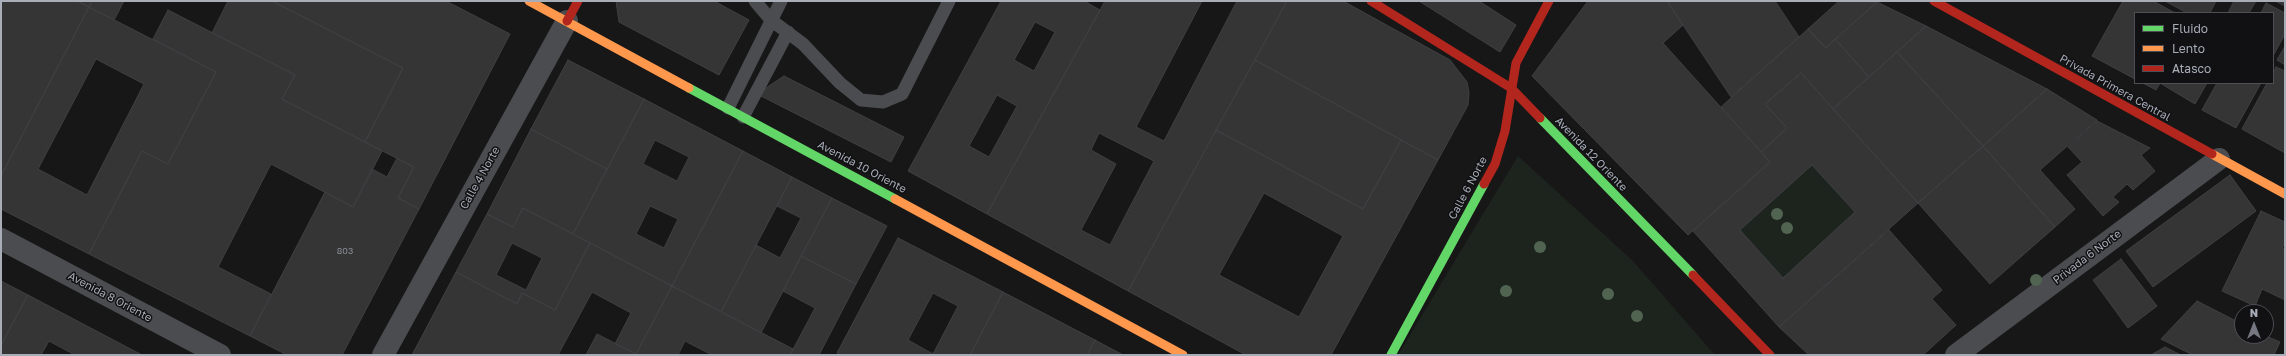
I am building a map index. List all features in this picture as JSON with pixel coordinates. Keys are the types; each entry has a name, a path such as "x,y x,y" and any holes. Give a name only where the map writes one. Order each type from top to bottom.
{"main road":[{"name":"Avenida 10 Oriente","path":"529,1 1183,355"},
{"name":"Calle 4 Norte","path":"567,21 578,1"},
{"name":"Avenida 12 Oriente","path":"1371,1 1510,88 1770,355"},
{"name":"Calle 6 Norte","path":"1391,355 1495,164 1505,131 1510,88 1516,63 1549,1"},
{"name":"Privada Primera Central","path":"1934,1 2285,194"}],"street":[{"name":"Calle 4 Norte","path":"383,355 567,21"},
{"name":"Privada 6 Norte","path":"1956,355 2219,159"},
{"name":"Avenida 8 Oriente","path":"1,239 220,355"}],"lane":[{"path":"755,1 771,20 803,44 840,83 861,100 883,102 902,94 949,1"},
{"path":"728,108 781,1"},
{"path":"743,117 788,32"}],"shaded area":[{"path":"1518,156 1633,261 1715,355 1398,355"},
{"path":"1812,165 1855,212 1783,278 1740,230"}],"building":[{"path":"1,1 77,1 89,7 1,176"},
{"path":"77,1 92,1 89,7"},
{"path":"92,1 124,1 114,20 89,7"},
{"path":"228,1 272,1 403,68 365,142 282,99 295,75 212,33"},
{"path":"272,1 446,1 510,34 419,209 398,198 414,167 365,142 403,68"},
{"path":"616,1 714,1 749,20 719,75 619,22"},
{"path":"1001,1 1084,1 1100,10 987,214 908,171","holes":["1035,22 1055,32 1034,71 1014,60","997,95 1017,106 989,157 969,146"]},
{"path":"1105,1 1202,1 1136,127 1164,141 1237,1 1287,1 1128,291 987,214","holes":["1099,133 1154,161 1110,245 1081,230 1116,164 1091,150"]},
{"path":"1287,1 1343,1 1450,60 1467,82 1469,93 1468,105 1438,160 1255,60"},
{"path":"1419,1 1479,1 1516,25 1500,52"},
{"path":"1588,1 1667,1 1683,25 1663,43 1770,162 1688,235 1532,76"},
{"path":"1667,1 1775,1 1799,37 1731,97"},
{"path":"1839,1 1877,2 1826,48 1808,29"},
{"path":"2123,1 2153,1 2173,12 2134,12 2134,78 2092,56"},
{"path":"2165,1 2216,1 2210,12 2185,12"},
{"path":"2234,1 2256,1 2250,12 2228,12"},
{"path":"2275,1 2285,1 2285,6"},
{"path":"1877,2 1926,26 1869,77 1835,39"},
{"path":"2266,3 2285,13 2285,34 2274,54 2274,12 2262,12"},
{"path":"89,7 216,72 168,164 142,151 89,254 1,209 1,176","holes":["96,59 144,84 87,195 38,169"]},
{"path":"168,10 295,75 282,99 382,151 353,207 271,164 218,267 271,294 250,336 89,254 142,151 168,164 216,72 153,39"},
{"path":"1926,26 2047,89 1983,146 1897,52"},
{"path":"1808,29 1826,48 1835,39 1869,77 1833,109 1801,73 1765,104 1787,128 1761,152 1721,107"},
{"path":"2285,46 2285,65 2277,60"},
{"path":"1897,52 1983,146 1918,203 1833,109"},
{"path":"568,60 644,99 607,169 531,129"},
{"path":"1255,60 1401,140 1363,209 1216,130"},
{"path":"2276,67 2285,71 2285,153 2242,129 2266,84 2274,84 2274,71"},
{"path":"1801,73 1918,203 1779,327 1693,231 1770,162 1761,152 1787,128 1765,104","holes":["1812,165 1855,212 1783,278 1740,230"]},
{"path":"784,76 904,137 891,162 757,94"},
{"path":"2145,84 2159,84 2156,90"},
{"path":"2162,84 2206,84 2195,104"},
{"path":"2216,84 2260,84 2236,128 2202,110"},
{"path":"2047,89 2097,120 2040,170 2075,209 2055,227 1983,146"},
{"path":"644,99 743,151 672,286 573,234","holes":["655,140 689,157 677,181 643,164","650,206 678,219 664,248 636,234"]},
{"path":"2097,121 2150,148 2141,155 2155,171 2133,190 2127,184 2113,197 2119,202 2103,216 2067,175 2082,162 2068,147"},
{"path":"531,129 607,169 573,234 523,208 513,227 487,214"},
{"path":"1216,130 1363,209 1401,140 1438,160 1331,355 1246,355 1128,291","holes":["1264,193 1343,236 1299,317 1219,275"]},
{"path":"1983,146 2055,227 1990,284 1918,203"},
{"path":"743,151 792,177 721,312 672,286"},
{"path":"397,158 414,167 398,198 419,209 342,355 287,355 250,336 325,192 353,207 372,169 387,177"},
{"path":"2230,175 2256,211 2153,287 2126,251"},
{"path":"792,177 832,198 761,333 721,312 756,245 780,258 801,218 777,206"},
{"path":"832,198 887,226 856,284 801,256"},
{"path":"523,208 590,243 555,310 522,293 517,304 456,272 487,214 513,227","holes":["512,243 542,258 526,290 496,275"]},
{"path":"2261,211 2285,222 2285,243 2282,248 2285,250 2285,300 2262,289 2256,304 2251,304 2222,291"},
{"path":"1889,230 1942,290 1932,299 1956,325 1923,355 1809,355 1779,327"},
{"path":"898,238 1003,292 970,355 841,355 837,353","holes":["933,293 958,306 933,354 908,340"]},
{"path":"590,243 672,286 636,354 615,344 631,313 592,292 558,355 412,355 456,272 517,304 522,293 555,310"},
{"path":"801,256 856,284 819,355 790,355 815,308 783,291"},
{"path":"2121,259 2157,306 2128,328 2093,280"},
{"path":"1,281 28,295 1,345"},
{"path":"672,286 793,349 790,355 712,355 685,341 678,355 586,355 597,334 636,354"},
{"path":"1003,292 1095,340 1087,355 970,355"},
{"path":"28,295 142,355 75,355 49,341 41,355 1,355 1,345"},
{"path":"2197,301 2234,320 2234,344 2274,344 2274,339 2280,342 2274,355 2193,355 2161,339"},
{"path":"1095,340 1123,355 1087,355"},
{"path":"2165,347 2181,355 2151,355"}],"traffic: fast":[{"path":"689,88 895,199"},
{"path":"1540,118 1693,275"},
{"path":"1391,355 1484,184"}],"traffic: slow":[{"path":"529,1 689,88"},
{"path":"2212,154 2285,194"},
{"path":"895,199 1183,355"}],"traffic: jam":[{"path":"567,21 578,1"},
{"path":"1371,1 1511,88 1540,118"},
{"path":"1484,184 1495,164 1505,131 1516,63 1549,1"},
{"path":"1934,1 2212,154"},
{"path":"1693,275 1770,355"}]}
